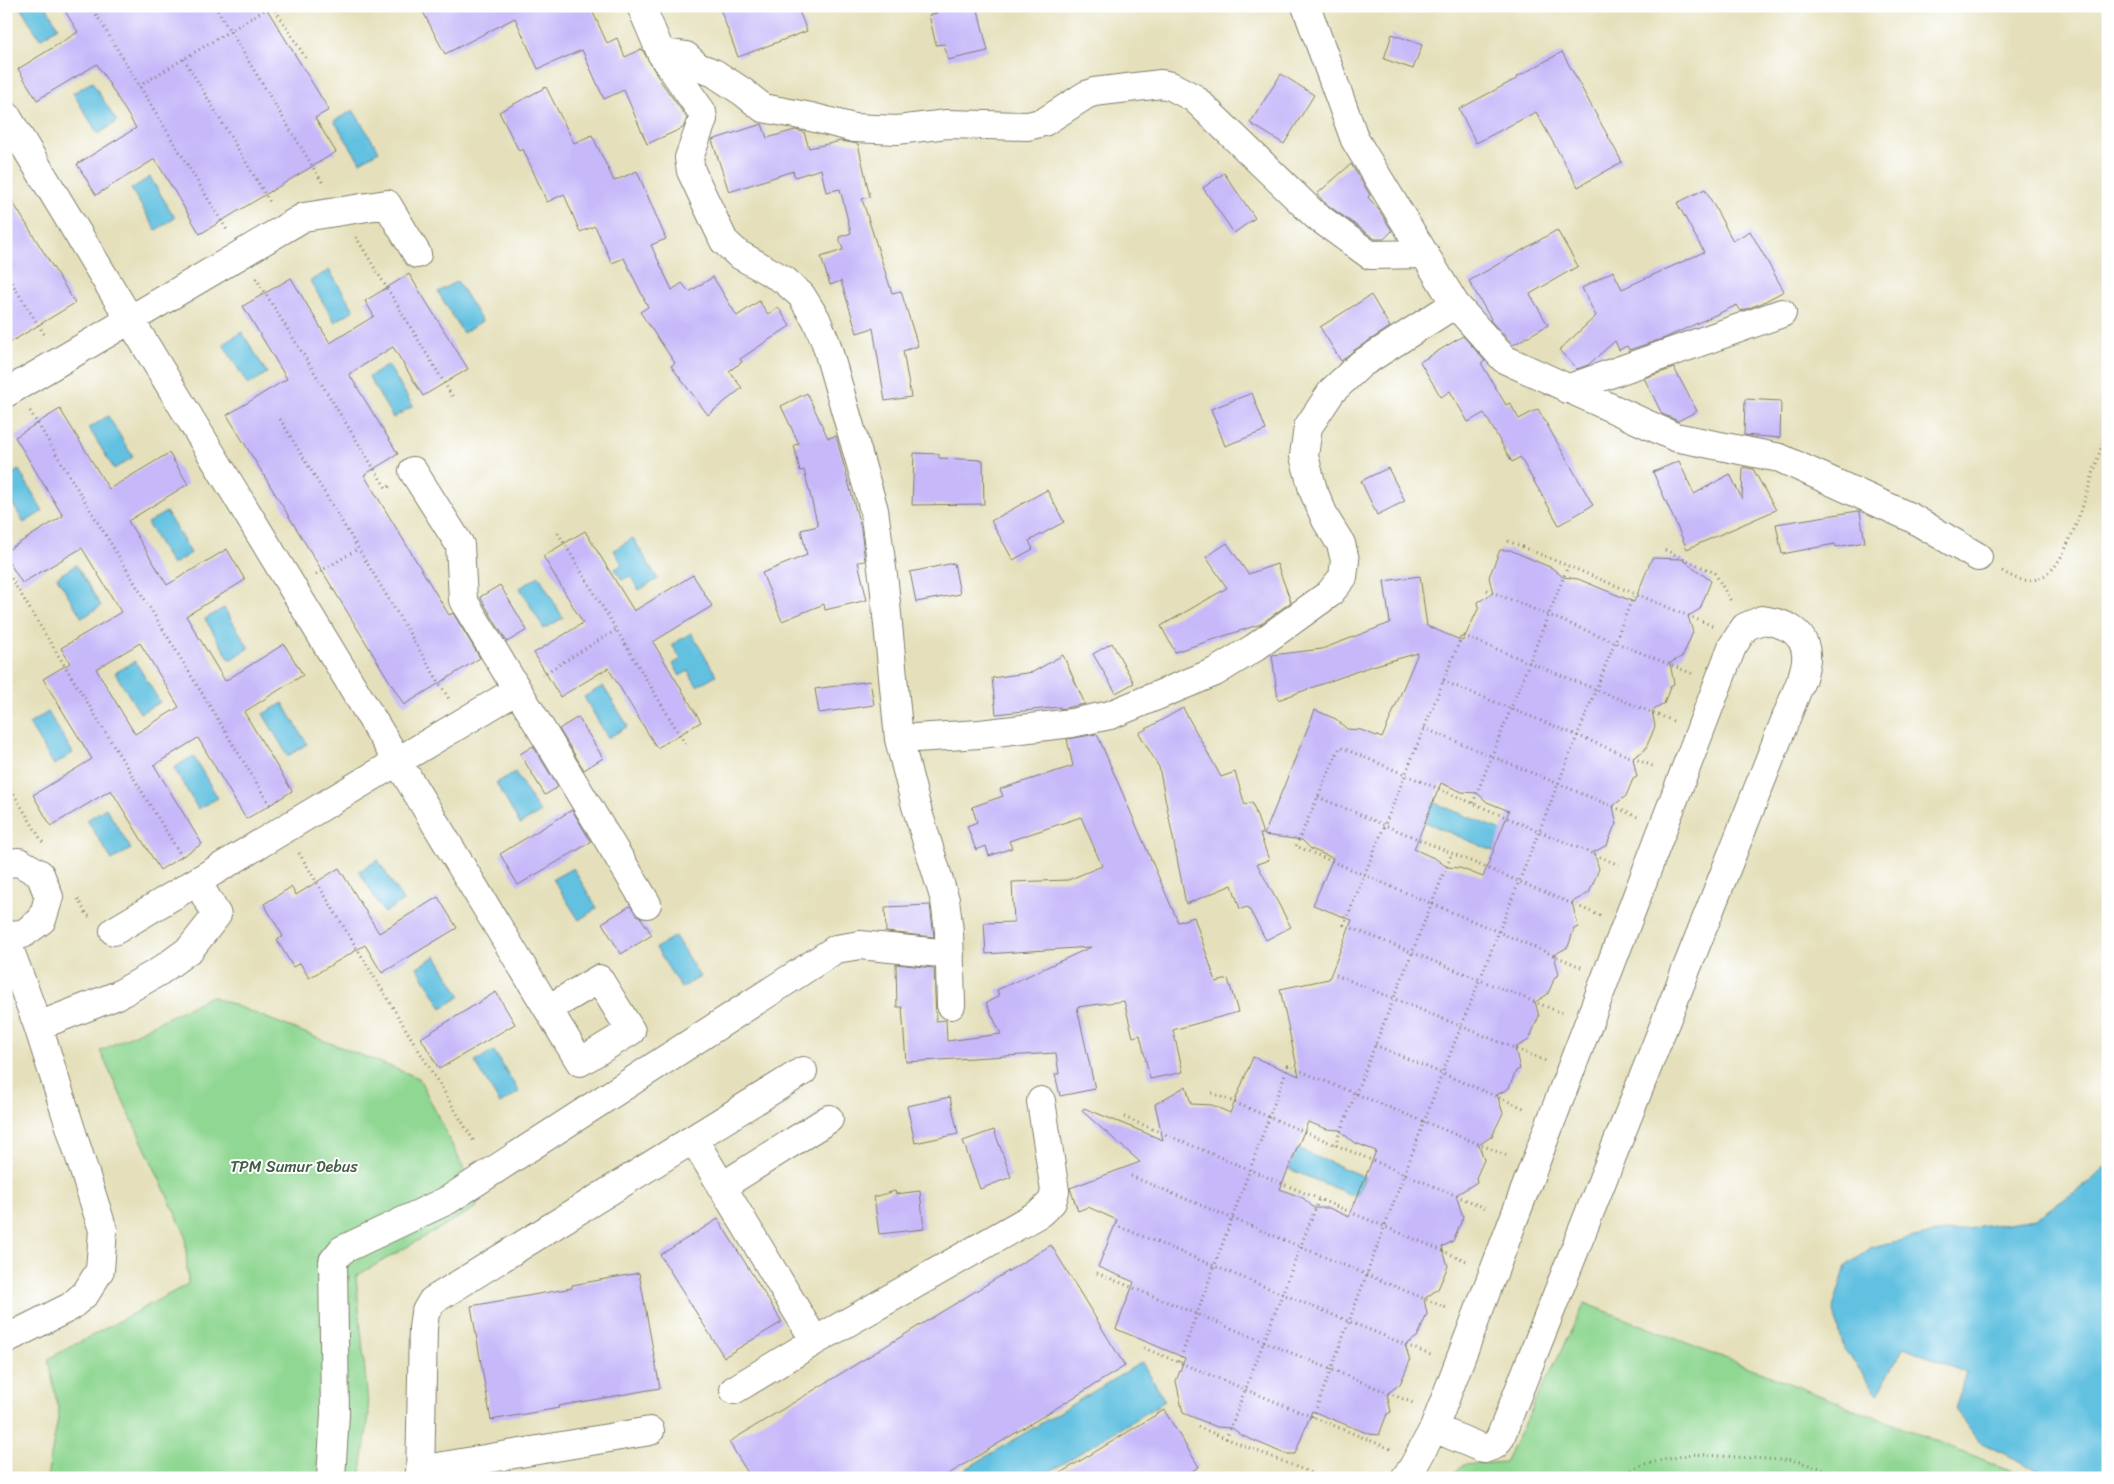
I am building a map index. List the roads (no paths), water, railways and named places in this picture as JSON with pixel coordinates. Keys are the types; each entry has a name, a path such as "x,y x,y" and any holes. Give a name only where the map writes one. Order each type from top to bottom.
{"street":[{"path":"641,6 662,53 702,112 704,118 689,158 691,171 724,240 738,254 784,280 801,295 816,319 826,343 874,510 884,583 899,739 916,806 945,900 949,931 950,1005"},
{"path":"1306,6 1355,140 1455,304 1504,359 1566,389 1675,437 1780,458 1912,518 1978,556"},
{"path":"662,53 686,56 698,66 714,73 738,88 763,108 811,116 854,128 897,130 947,124 1028,126 1052,118 1086,95 1094,92 1161,84 1171,86 1194,98 1315,215 1370,255 1425,254"},
{"path":"6,115 548,1009"},
{"path":"11,390 304,217 387,204 417,254"},
{"path":"899,739 980,734 1072,723 1110,715 1215,672 1254,648 1329,594 1343,577 1345,560 1341,544 1326,520 1313,490 1304,456 1308,427 1332,391 1361,364 1455,304"},
{"path":"1566,389 1782,313"},
{"path":"413,471 460,545 463,600 647,904"},
{"path":"1411,1469 1437,1421 1732,647 1742,632 1762,620 1783,623 1801,637 1806,654 1802,678 1500,1438 1496,1445 1484,1449 1437,1421"},
{"path":"114,931 517,690"},
{"path":"6,863 19,862 40,874 49,896 42,920 23,934 6,935"},
{"path":"38,1026 118,995 160,972 190,949 217,914 197,882"},
{"path":"6,940 38,1026 103,1230 100,1270 86,1293 70,1307 6,1339"},
{"path":"331,1478 336,1414 333,1261 342,1250 448,1200 836,949 860,945 950,954"},
{"path":"650,1431 420,1474 422,1328 425,1312 432,1302 802,1071"},
{"path":"734,1390 815,1341 1040,1213 1052,1202 1056,1191 1041,1101"},
{"path":"721,1187 829,1118"},
{"path":"694,1140 815,1341"}],"water":[{"path":"20,6 46,6 58,27 40,39"},
{"path":"92,82 117,122 98,134 73,93"},
{"path":"353,110 379,151 360,162 334,121"},
{"path":"150,177 175,218 156,230 131,189"},
{"path":"329,270 354,310 335,322 310,281"},
{"path":"457,281 482,321 463,333 438,292"},
{"path":"242,332 267,373 248,385 223,344"},
{"path":"388,365 413,406 393,418 369,377"},
{"path":"108,416 133,457 114,469 89,428"},
{"path":"19,470 43,511 24,523 6,493 6,477"},
{"path":"166,512 191,553 172,565 147,523"},
{"path":"633,538 658,579 639,590 630,576 622,580 615,569 622,564 614,550"},
{"path":"76,565 101,606 82,618 57,577"},
{"path":"539,576 563,618 544,629 520,588"},
{"path":"224,608 249,648 230,660 205,619"},
{"path":"691,633 716,675 697,686 688,671 680,676 673,664 681,659 672,645"},
{"path":"135,661 160,702 140,713 115,673"},
{"path":"603,686 628,726 608,738 584,697"},
{"path":"283,703 307,744 288,756 263,714"},
{"path":"48,712 73,753 54,765 29,724"},
{"path":"193,756 218,798 198,809 174,768"},
{"path":"515,772 540,813 520,824 496,783"},
{"path":"1433,802 1502,831 1493,851 1425,822"},
{"path":"106,808 131,849 112,860 87,820"},
{"path":"378,860 403,901 384,913 359,871"},
{"path":"573,868 597,908 579,920 553,879"},
{"path":"675,936 700,977 681,988 656,948"},
{"path":"436,956 461,996 442,1008 417,967"},
{"path":"494,1051 519,1092 500,1104 475,1062"},
{"path":"1297,1149 1365,1177 1357,1197 1289,1169"},
{"path":"2108,1163 2108,1478 2053,1478 1978,1441 1955,1409 1966,1373 1904,1347 1878,1394 1844,1349 1833,1308 1846,1266 1872,1247 1923,1235 2036,1219 2092,1180"},
{"path":"1142,1362 1165,1401 1039,1478 951,1478"}],"park label":[{"name":"TPM Sumur Debus","path":"294,1166"}]}
